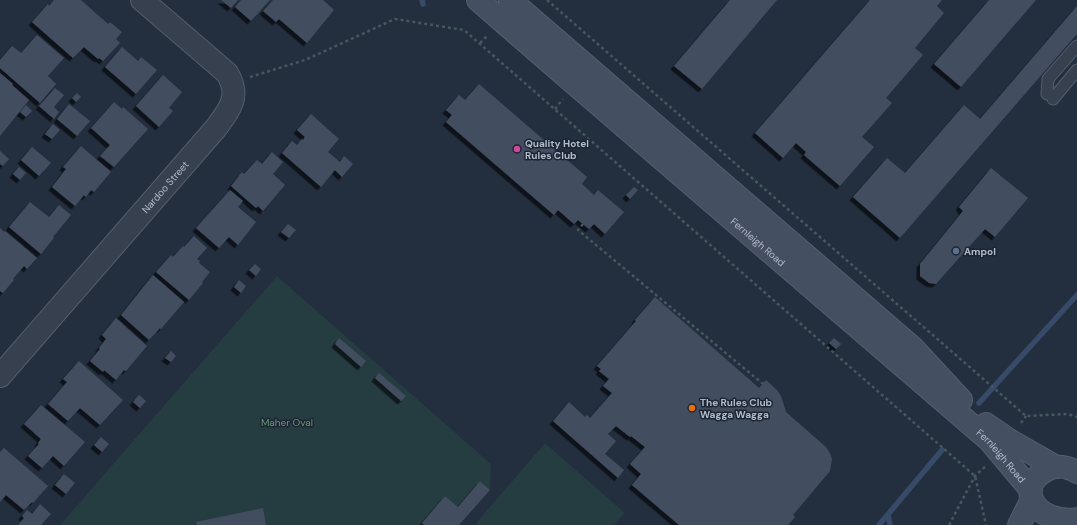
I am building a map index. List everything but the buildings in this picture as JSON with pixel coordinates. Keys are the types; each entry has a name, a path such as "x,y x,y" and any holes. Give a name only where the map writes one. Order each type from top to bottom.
{"street":[{"path":"142,0 222,68 233,82"},
{"name":"Fernleigh Road","path":"478,0 990,441 1031,496 1034,510 1040,518 1049,523 1067,523"},
{"name":"Fernleigh Road","path":"510,0 912,347 980,420 1009,440 1064,469"},
{"name":"Nardoo Street","path":"0,376 216,128 232,104 234,93 233,82"},
{"path":"1019,525 1031,496 1034,481 1040,473 1049,468 1064,469 1077,453"}],"lane":[{"path":"1077,46 1048,79 1050,96 1077,70"}],"path":[{"path":"547,0 1026,416 1068,414 1077,417"},
{"path":"233,82 305,60 395,19 464,30 975,476 986,525"},
{"path":"583,224 578,230 763,384"},
{"path":"949,525 975,476"}],"green space":[{"name":"Maher Oval","path":"277,276 491,464 490,490 480,481 458,507 445,496 422,522 424,525 60,525"},
{"path":"545,443 625,513 614,525 478,525 476,523"}],"waterway":[{"path":"422,0 423,4"},
{"path":"979,403 1077,295"},
{"path":"879,525 942,450"},
{"path":"888,515 890,525"}],"place":[{"name":"Quality Hotel Rules Club","path":"517,149"},
{"name":"Ampol","path":"956,251"},
{"name":"The Rules Club Wagga Wagga","path":"692,408"}]}
